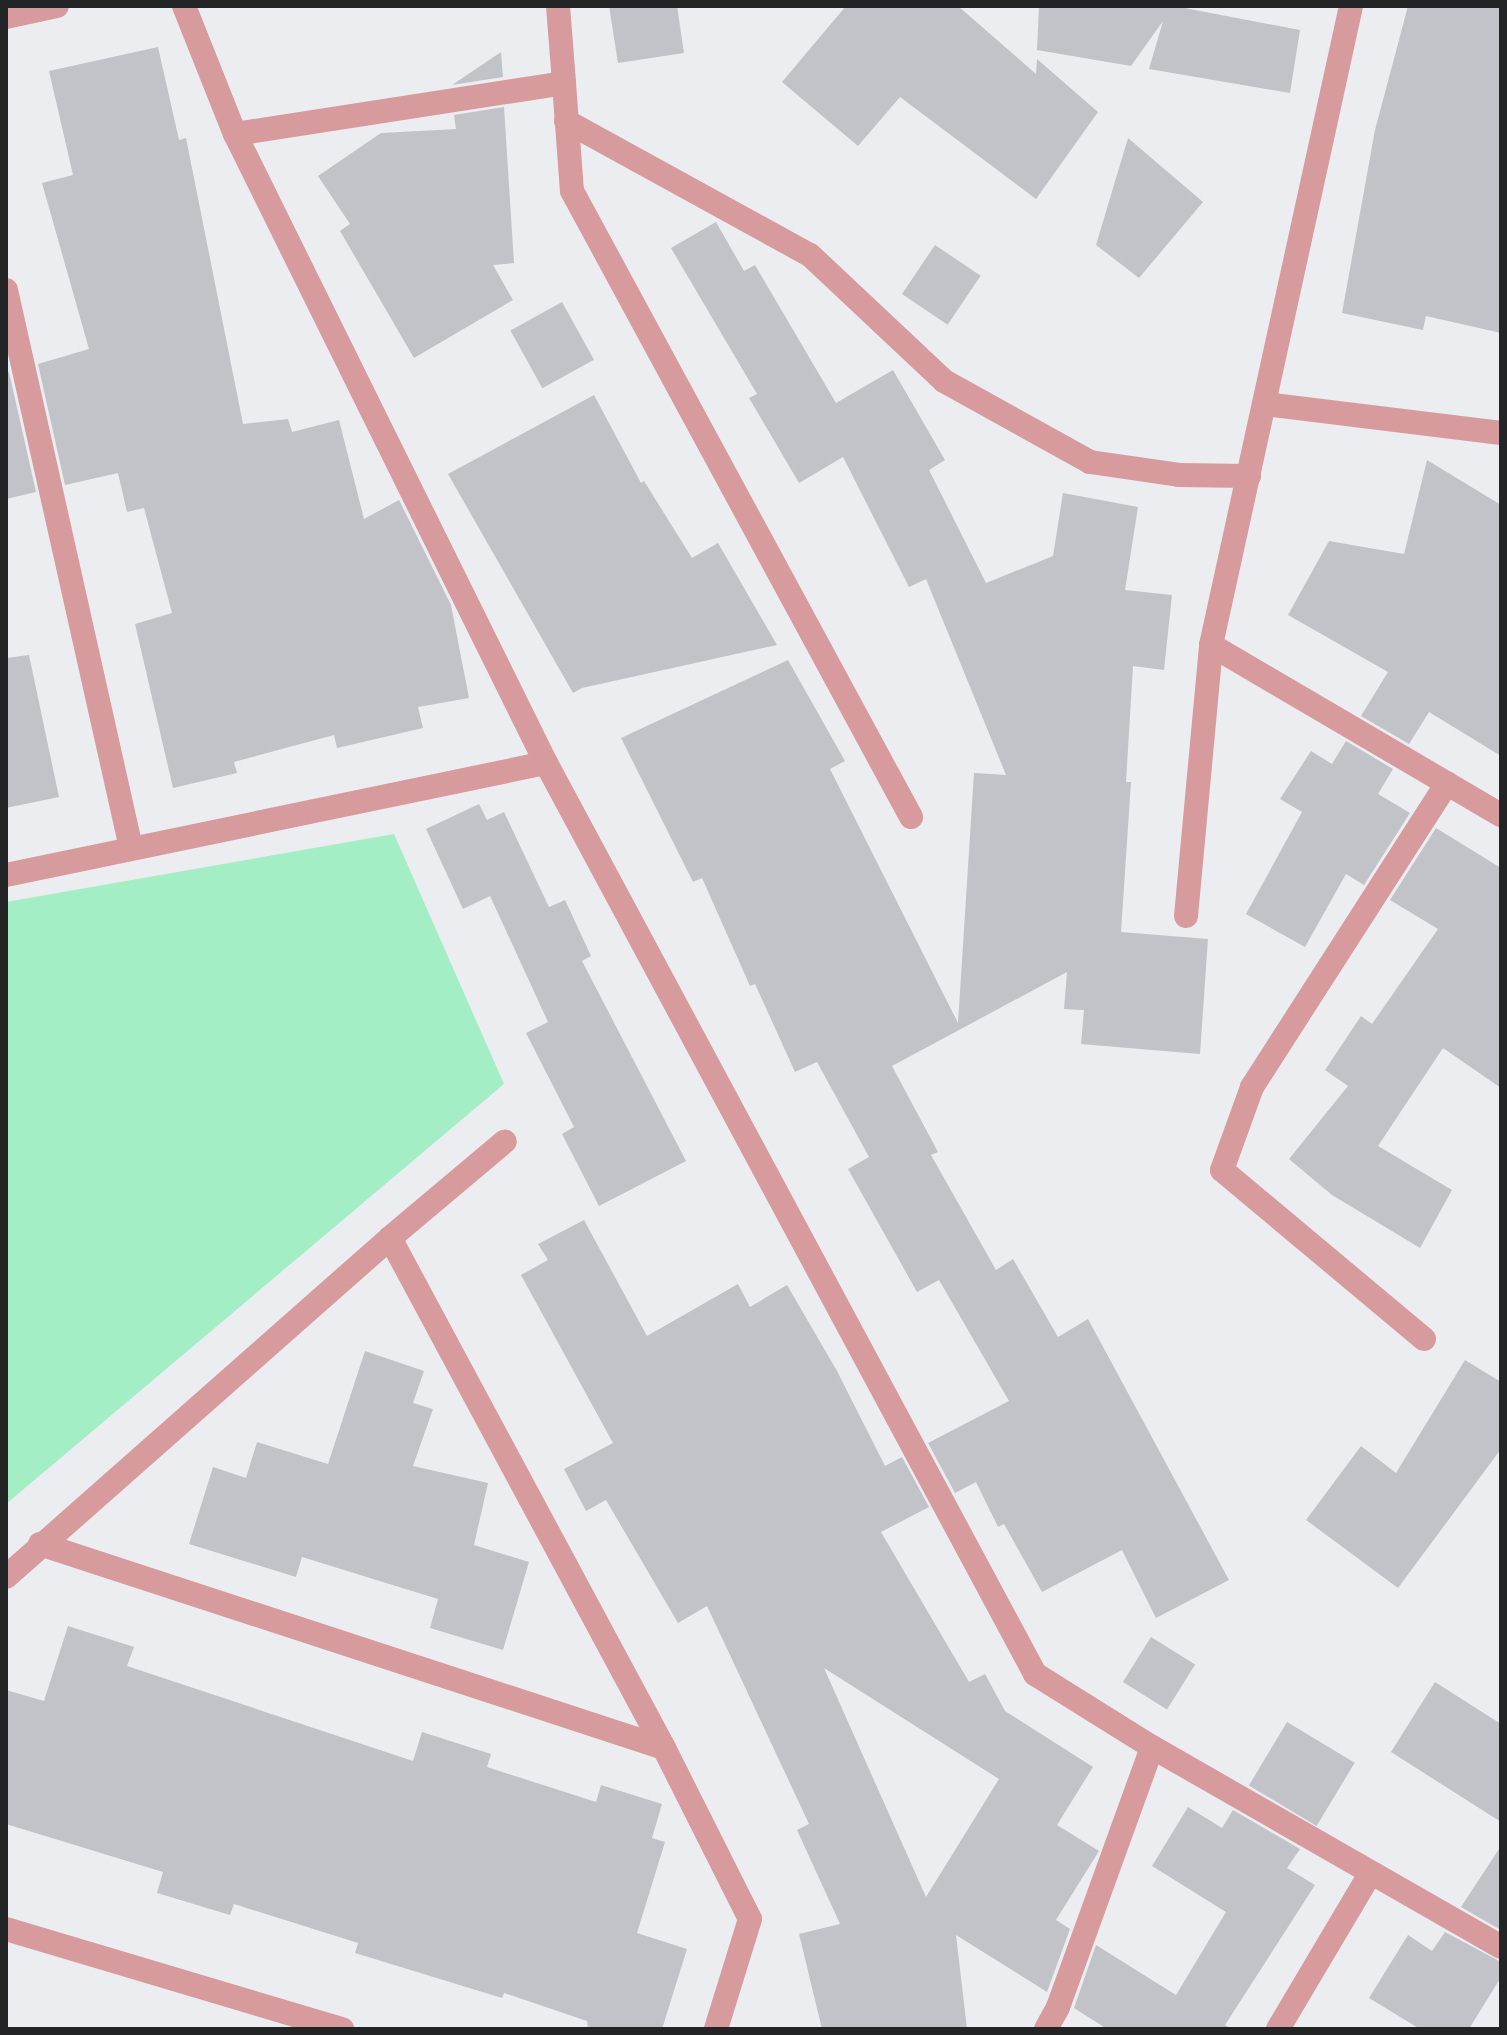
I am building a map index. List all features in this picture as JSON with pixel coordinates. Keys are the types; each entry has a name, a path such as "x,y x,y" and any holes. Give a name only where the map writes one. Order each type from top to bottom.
{"street":[{"path":"6,17 57,6"},
{"path":"184,6 235,134 546,763 1035,1674 1152,1747 1501,1947"},
{"path":"558,6 572,191 911,817"},
{"path":"1186,916 1211,645 1351,6"},
{"path":"235,134 564,83"},
{"path":"566,121 810,255 944,381 1090,462 1179,475 1249,476"},
{"path":"6,290 131,848"},
{"path":"1265,404 1501,433"},
{"path":"1211,645 1501,815"},
{"path":"6,875 546,763"},
{"path":"1424,1339 1222,1170 1252,1087 1447,783"},
{"path":"6,1577 390,1238 505,1141"},
{"path":"390,1238 664,1748 750,1919 716,2029"},
{"path":"40,1544 664,1748"},
{"path":"1046,2029 1058,2007 1152,1747"},
{"path":"1278,2029 1370,1874"},
{"path":"6,1929 342,2029"}],"green space":[{"path":"394,834 504,1084 6,1504 6,902"}],"building":[{"path":"609,6 677,6 684,53 618,63"},
{"path":"846,6 958,6 1036,74 1037,59 1098,112 1036,199 900,97 858,146 782,82"},
{"path":"1039,6 1174,6 1300,30 1290,93 1149,69 1163,21 1131,66 1037,50"},
{"path":"1408,6 1501,6 1501,333 1426,316 1423,330 1342,313 1375,130"},
{"path":"158,47 179,140 186,138 243,424 288,419 292,432 339,420 364,519 399,500 451,605 469,698 418,707 423,728 337,748 334,735 234,762 237,773 173,788 135,624 172,613 144,508 127,512 118,473 65,485 38,364 89,349 42,183 73,175 49,71"},
{"path":"501,52 503,77 452,85"},
{"path":"504,107 514,263 493,265 513,300 414,358 340,231 350,224 318,176 381,133 456,129 454,115"},
{"path":"1128,138 1203,202 1139,278 1096,245"},
{"path":"716,222 744,271 755,265 836,403 893,370 945,460 929,470 986,583 1053,556 1063,493 1138,507 1125,590 1172,595 1164,670 1133,666 1126,782 1131,782 1121,932 1208,939 1200,1054 1081,1044 1084,1010 1064,1009 1067,972 892,1066 938,1152 931,1155 996,1270 1013,1259 1058,1337 1088,1319 1229,1580 1156,1618 1122,1550 1042,1592 1004,1524 998,1527 976,1482 955,1493 928,1443 1009,1401 939,1280 917,1292 848,1169 869,1157 817,1062 795,1072 755,984 750,986 702,878 693,882 621,738 788,660 845,761 830,769 958,1023 974,773 1006,775 926,579 909,587 843,457 799,483 749,398 757,394 671,248"},
{"path":"935,245 981,276 948,325 902,294"},
{"path":"562,302 594,360 542,388 510,331"},
{"path":"9,372 36,492 6,499 6,373"},
{"path":"594,395 641,483 644,481 692,558 718,543 777,645 582,688 573,693 448,474"},
{"path":"1427,460 1501,505 1501,756 1429,712 1409,744 1361,716 1388,672 1288,615 1329,541 1404,554"},
{"path":"29,655 59,797 6,808 6,658"},
{"path":"1346,741 1393,769 1378,794 1410,813 1364,885 1346,874 1305,947 1246,914 1302,812 1280,799 1311,751 1332,764"},
{"path":"479,804 487,820 504,812 549,907 565,900 591,956 582,961 686,1161 599,1206 562,1134 574,1127 526,1033 548,1022 490,896 463,909 426,829"},
{"path":"1436,828 1501,868 1501,1088 1443,1048 1378,1146 1452,1190 1420,1248 1332,1195 1289,1159 1348,1086 1325,1070 1361,1016 1372,1024 1438,929 1390,900"},
{"path":"584,1220 647,1336 738,1284 750,1307 787,1285 837,1371 885,1466 902,1457 929,1507 881,1532 969,1682 985,1674 1005,1711 1093,1767 1057,1825 1099,1851 1056,1920 1070,1929 1047,1992 956,1935 967,2029 822,2029 799,1934 840,1924 797,1830 809,1824 707,1606 678,1623 606,1500 586,1511 564,1469 613,1443 521,1275 548,1260 538,1244","holes":["824,1668 999,1779 926,1897"]},
{"path":"365,1351 424,1371 413,1403 433,1409 413,1466 488,1483 474,1545 529,1562 503,1650 430,1628 438,1599 302,1557 296,1577 189,1544 213,1467 246,1478 257,1442 328,1464"},
{"path":"1465,1360 1501,1382 1501,1449 1398,1588 1306,1520 1361,1446 1396,1473"},
{"path":"68,1626 134,1647 127,1666 413,1761 422,1732 491,1754 487,1767 596,1802 601,1785 662,1804 652,1838 665,1842 637,1933 687,1949 662,2029 588,2029 587,2021 504,1993 502,1998 355,1953 358,1943 234,1904 230,1915 157,1893 163,1872 6,1824 6,1690 44,1701"},
{"path":"1151,1637 1195,1665 1167,1710 1123,1682"},
{"path":"1435,1682 1501,1724 1501,1822 1391,1752"},
{"path":"1287,1722 1355,1763 1317,1826 1249,1785"},
{"path":"1188,1807 1222,1828 1233,1810 1300,1849 1287,1868 1315,1885 1225,2025 1231,2029 1107,2029 1074,2008 1096,1945 1176,1995 1226,1912 1152,1866"},
{"path":"1501,1846 1501,1930 1461,1907"},
{"path":"1445,1932 1501,1962 1501,1977 1469,2029 1420,2029 1369,1998 1408,1935 1432,1951"}]}
